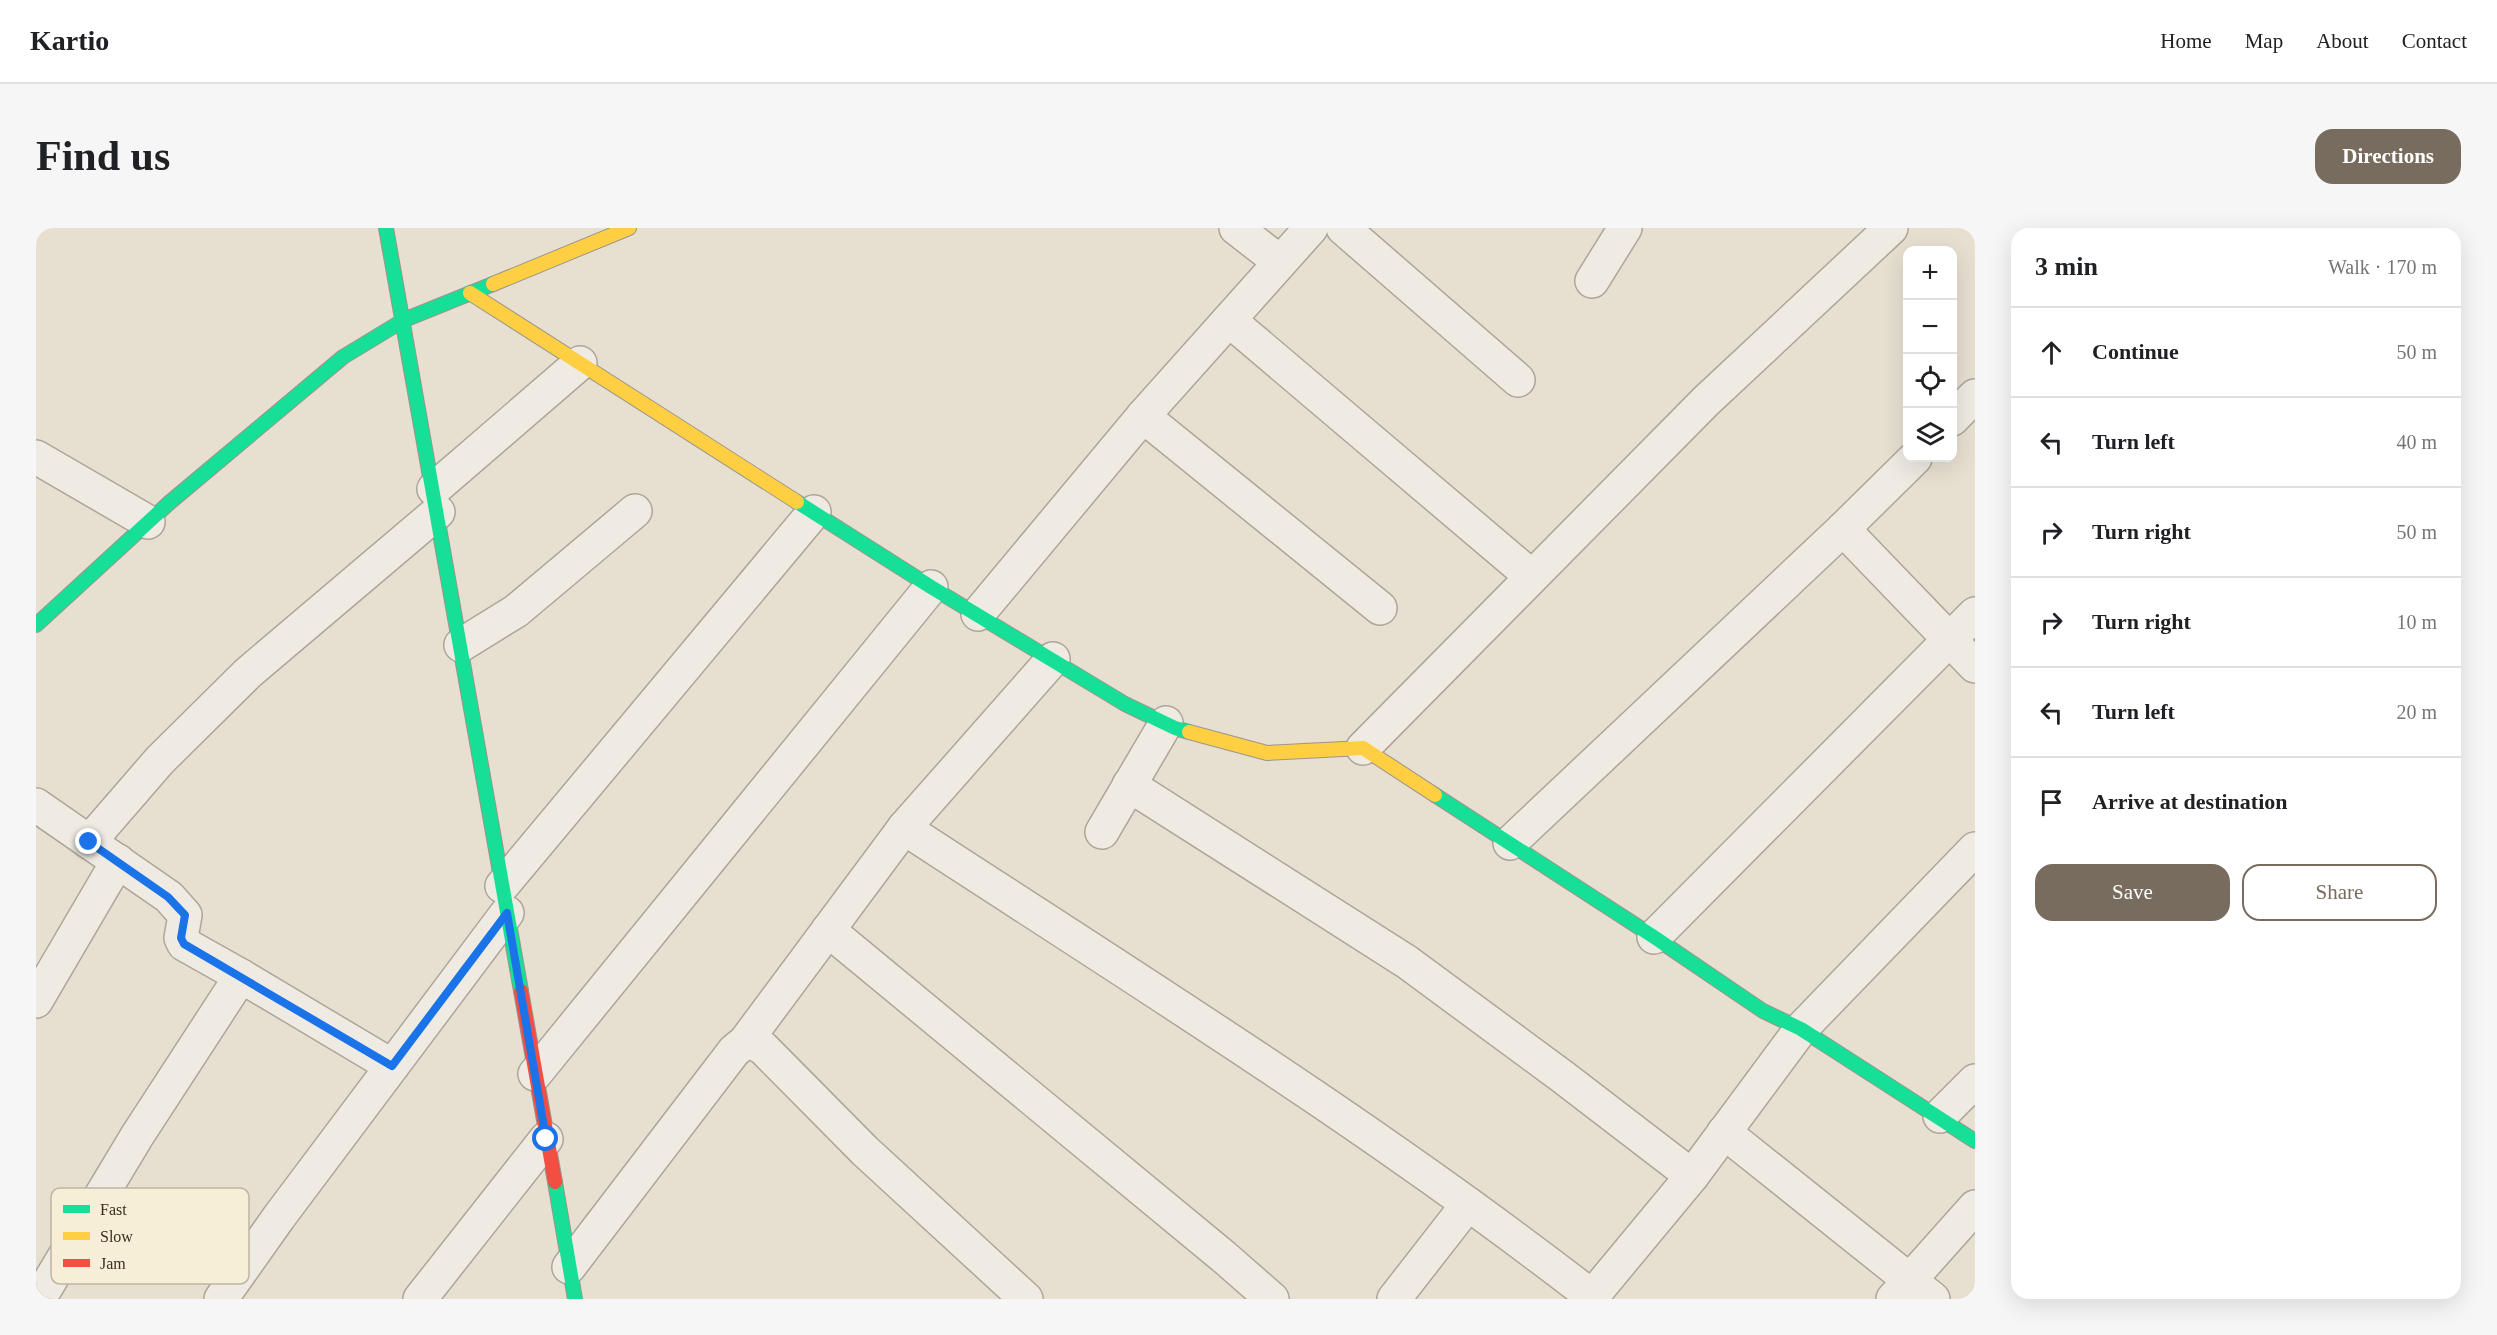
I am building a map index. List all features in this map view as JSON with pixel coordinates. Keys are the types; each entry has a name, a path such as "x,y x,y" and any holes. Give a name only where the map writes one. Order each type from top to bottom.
{"street":[{"path":"386,228 436,500 575,1299"},
{"path":"36,625 148,522 343,357 404,320 629,228"},
{"path":"1236,228 1280,262"},
{"path":"978,614 1143,416 1311,228"},
{"path":"1343,228 1518,380"},
{"path":"1592,281 1625,228"},
{"path":"1363,748 1706,401 1891,228"},
{"path":"470,293 932,587 1053,658 1125,704 1166,723 1267,753 1363,748 1654,937 1763,1011 1802,1029 1940,1116 1975,1141"},
{"path":"1229,320 1531,576"},
{"path":"89,842 160,760 248,673 436,500 580,363"},
{"path":"1957,415 1975,396"},
{"path":"1143,416 1380,608"},
{"path":"36,457 148,522"},
{"path":"1510,843 1911,462"},
{"path":"461,645 516,611 635,512"},
{"path":"249,1261 392,1066 505,900 814,512"},
{"path":"1843,529 1975,666"},
{"path":"535,1074 932,587"},
{"path":"1654,937 1975,614"},
{"path":"568,1267 734,1051 745,1042 904,828 1053,658"},
{"path":"1102,832 1166,723"},
{"path":"1130,785 1407,962 1692,1176"},
{"path":"36,805 180,907 185,915 181,938 184,944 392,1066"},
{"path":"904,828 1189,1014 1468,1204 1592,1298 1692,1176 1802,1029 1975,849"},
{"path":"36,1000 118,861"},
{"path":"828,930 1272,1299"},
{"path":"106,1188 241,976"},
{"path":"745,1042 754,1043 763,1048 865,1151 1026,1299"},
{"path":"1940,1116 1975,1081"},
{"path":"1724,1132 1912,1293 1975,1207"},
{"path":"420,1299 546,1139"},
{"path":"1394,1299 1468,1204"},
{"path":"39,1299 51,1279"},
{"path":"221,1299 232,1284"}],"traffic: fast":[{"path":"386,228 521,991"},
{"path":"36,625 169,503 343,357 404,320 493,284"},
{"path":"797,502 931,587 1125,704 1175,728 1189,732"},
{"path":"1435,795 1654,937 1763,1011 1801,1029 1975,1141"},
{"path":"555,1182 575,1299"}],"traffic: slow":[{"path":"493,284 629,228"},
{"path":"470,293 797,502"},
{"path":"1189,732 1267,753 1363,748 1435,795"}],"traffic: jam":[{"path":"521,991 555,1182"}],"route":[{"path":"89,842 180,907 185,915 181,938 184,944 392,1066 507,913 546,1139"}]}
